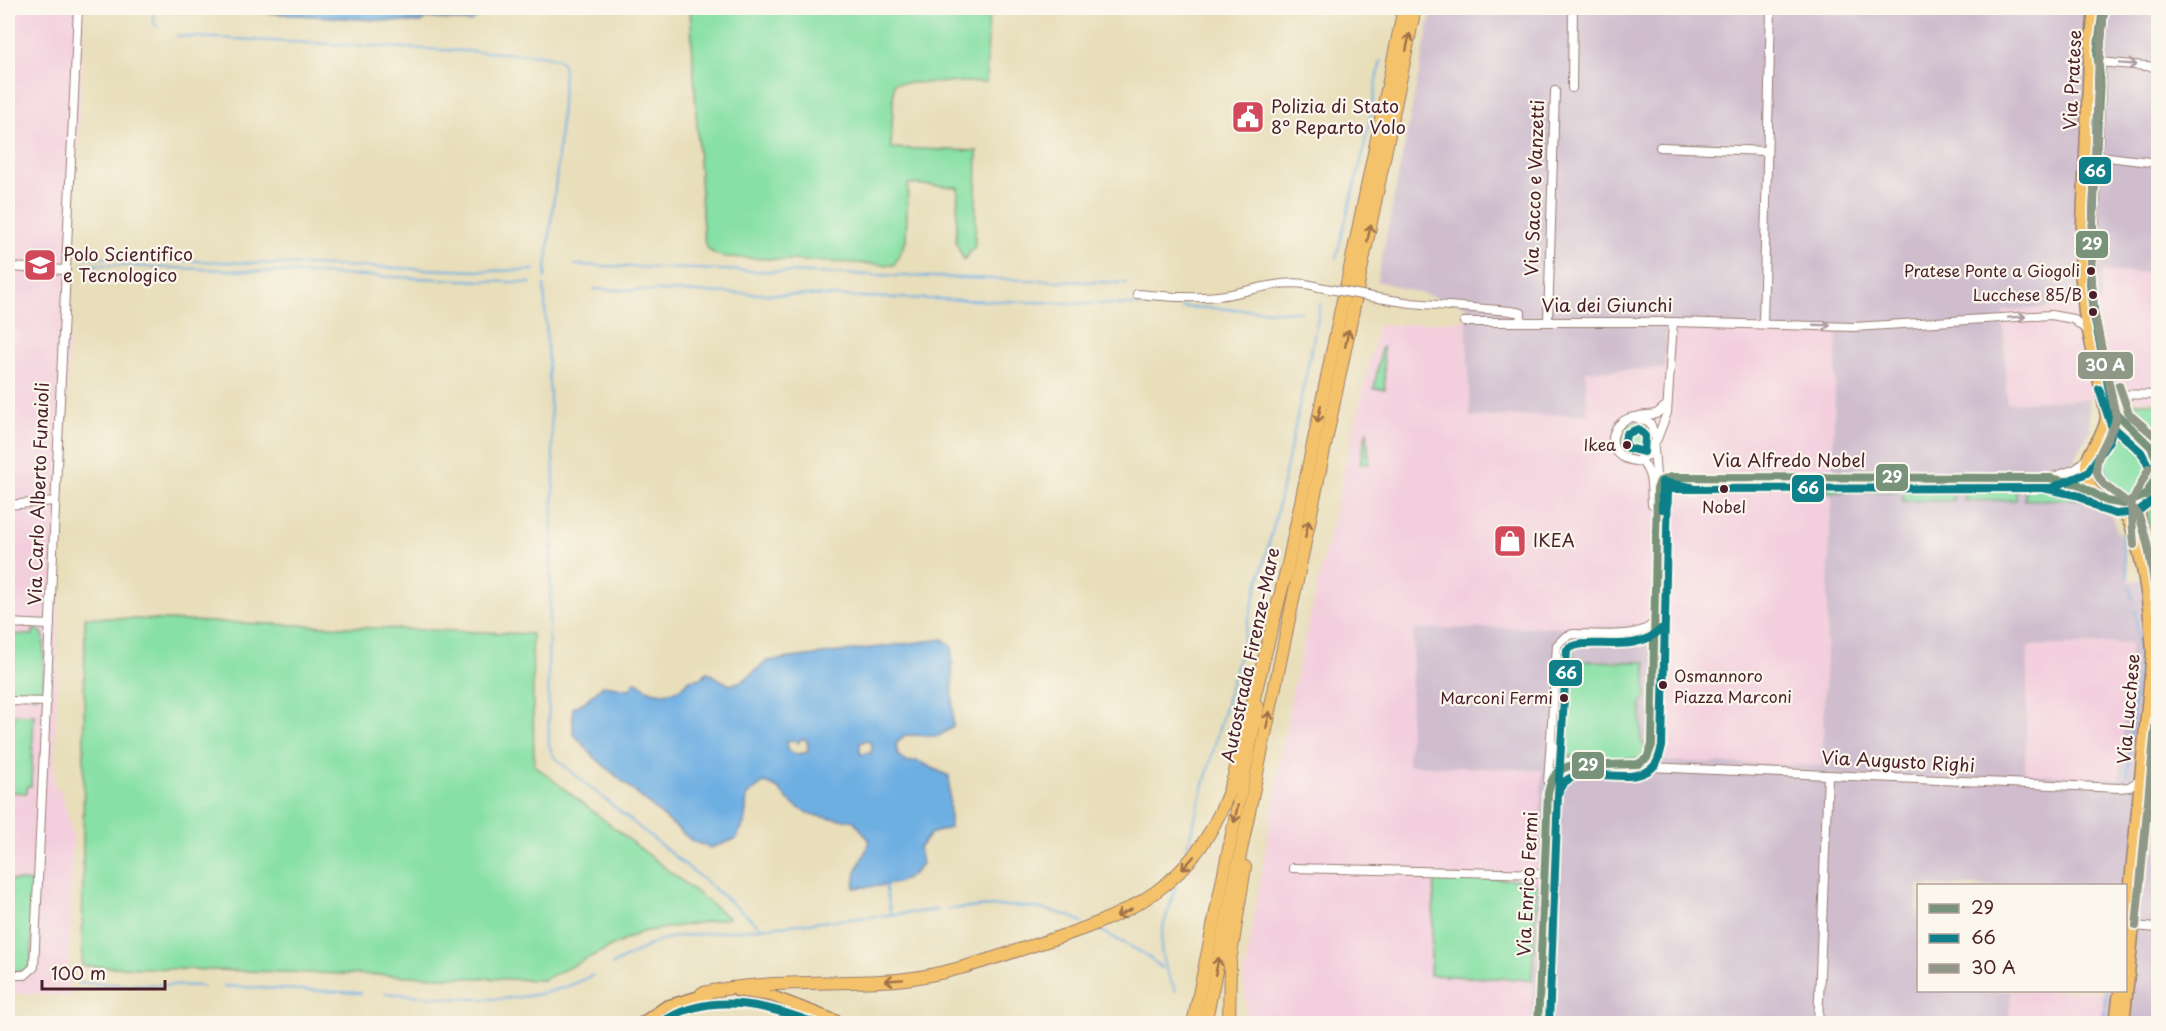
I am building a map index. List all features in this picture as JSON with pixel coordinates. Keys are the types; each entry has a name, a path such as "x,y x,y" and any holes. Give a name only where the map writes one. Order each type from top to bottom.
{"highway":[{"name":"Autostrada Firenze-Mare","path":"1205,1023 1256,778 1404,8"},
{"name":"Autostrada Firenze-Mare","path":"1193,1023 1286,572 1415,8"},
{"path":"702,993 744,984 895,980 952,970 1073,933 1126,911 1152,897 1195,855 1210,834 1229,791 1286,572"},
{"path":"1228,1023 1230,961 1256,778"}],"main road":[{"name":"Via Pratese","path":"2088,312 2080,270 2094,8"},
{"name":"Via Pratese","path":"2088,312 2097,155 2100,77 2098,62 2103,8"},
{"path":"2088,312 2087,330 2106,416 2104,427 2088,456 2086,474 2096,493"},
{"path":"2088,312 2117,415 2125,426 2150,444 2158,461"},
{"path":"2096,442 2115,432 2137,434"},
{"path":"2158,474 2141,506 2140,523 2158,615"},
{"name":"Via Lucchese","path":"2096,493 2115,503 2126,514 2132,529 2151,625 2152,653 2139,781 2127,964"},
{"path":"2115,503 2134,502 2148,494"},
{"name":"Via Lucchese","path":"2129,925 2158,687"},
{"path":"640,1023 666,1006 702,993 755,992 845,1023"},
{"path":"2115,1023 2119,992"},
{"name":"Via Lucchese","path":"2124,1023 2126,992"},
{"path":"796,1005 831,1023"}],"street":[{"name":"Via Carlo Alberto Funaioli","path":"8,975 23,976 34,967 78,8"},
{"path":"1572,88 1573,8"},
{"path":"1763,324 1771,8"},
{"path":"2098,62 2158,67"},
{"name":"Via Sacco e Vanzetti","path":"1548,322 1556,91"},
{"path":"1660,147 1766,151"},
{"name":"Via Pratese","path":"2085,154 2097,155"},
{"path":"2097,155 2158,163"},
{"path":"2082,205 2094,205"},
{"path":"8,267 66,270"},
{"name":"Via dei Giunchi","path":"1137,294 1218,296 1284,282 1303,282 1319,287 1411,303 1511,311 1521,313 1520,322 1673,322 1854,327 2051,315 2069,318 2087,330"},
{"path":"1464,322 1520,322"},
{"path":"1636,461 1646,457 1655,444 1667,416 1673,322"},
{"path":"2110,394 2158,395"},
{"path":"1654,556 1650,475 1644,464 1621,456 1613,442 1619,424 1632,417 1653,415 1667,405"},
{"path":"1632,417 1641,418 1650,423 1655,444 1657,489 1652,745 1658,763 1672,768"},
{"path":"2137,434 2148,434 2158,429"},
{"path":"2158,448 2158,461"},
{"name":"Via Alfredo Nobel","path":"2050,478 2076,469 2088,456"},
{"path":"1656,459 1671,477 1660,481 1657,489"},
{"name":"Via Alfredo Nobel","path":"1671,477 2050,478 2079,485 2096,493"},
{"path":"8,505 55,501"},
{"path":"1548,793 1555,653 1558,642 1573,634 1632,633 1648,628 1653,622"},
{"path":"8,623 50,625"},
{"path":"1632,633 1646,638 1653,653"},
{"path":"8,701 47,702"},
{"path":"1551,744 1559,759 1579,764 1628,766 1645,760 1652,745"},
{"name":"Via Enrico Fermi","path":"1538,1023 1548,793 1555,773 1566,766 1579,764"},
{"name":"Via Augusto Righi","path":"1628,766 2123,788 2139,781"},
{"path":"1818,1023 1828,775"},
{"path":"2123,788 2138,799"},
{"path":"1293,868 1545,874"},
{"path":"2129,925 2158,928"}],"shaded area":[{"name":"Polo Scientifico e Tecnologico","path":"8,8 84,8 61,523 54,788 60,789 73,834 68,996 8,993"},
{"path":"1432,8 2158,8 2158,273 2102,272 2101,303 2003,311 2007,403 2089,399 2090,430 2069,469 2083,498 2113,517 2130,581 2158,580 2158,1023 2103,1023 2103,992 2127,992 2127,884 1917,884 1917,992 2011,992 2009,1023 1532,1023 1542,770 1408,765 1414,629 1662,626 1659,761 1822,766 1837,333 1666,330 1665,369 1586,371 1587,414 1470,417 1466,306 1377,281","holes":["2131,643 2119,779 2025,774 2028,646"]},
{"path":"2102,272 2158,273 2158,401 2089,399 2007,403 2003,311 2100,303"},
{"path":"1466,320 1470,417 1586,414 1586,371 1665,330 1837,333 1822,766 1659,761 1661,626 1408,765 1542,770 1532,1023 1247,1024 1244,976 1291,698 1378,326"},
{"path":"2132,643 2120,779 2025,774 2028,646"},
{"path":"2011,992 2103,992 2103,1023 2009,1024"}],"green space":[{"path":"690,8 989,8 986,82 894,83 891,148 977,151 975,246 964,260 956,243 958,187 908,184 906,241 894,265 725,257 710,251 703,235"},
{"path":"1383,347 1385,389 1374,389 1381,349"},
{"path":"2116,403 2158,403 2158,424 2140,431 2124,421"},
{"path":"1634,422 1646,427 1651,439 1646,451 1634,456 1622,451 1617,439 1622,427"},
{"path":"1367,430 1369,464 1360,464"},
{"path":"2123,436 2145,445 2154,467 2145,489 2123,498 2101,489 2092,467 2101,445"},
{"path":"1952,484 1953,501 1903,501 1903,491 1800,492 1799,486"},
{"path":"2016,485 2016,500 1965,501 1965,486"},
{"path":"2025,485 2051,485 2086,494 2092,499 2025,500"},
{"path":"2158,494 2158,571 2148,517"},
{"path":"85,617 532,634 534,765 729,918 641,932 543,980 82,966"},
{"path":"33,629 42,632 44,638 43,689 36,697 31,696 31,692 8,691 8,634 33,635"},
{"path":"1569,642 1573,642 1574,661 1646,662 1646,697 1641,704 1641,743 1645,744 1644,754 1638,759 1568,756 1561,752 1561,703 1566,699 1567,662 1561,661 1561,651"},
{"path":"14,714 34,715 31,786 27,786 27,793 8,792 8,728 13,728"},
{"path":"1435,877 1530,880 1537,886 1532,980 1430,975"},
{"path":"8,880 34,882 31,964 25,971 8,971"}],"water":[{"path":"247,8 480,8 478,17 471,22 427,18 420,23 267,13"},
{"path":"943,639 952,646 953,727 939,736 905,735 896,744 898,755 906,762 918,761 949,776 950,828 930,834 919,848 922,864 908,878 883,886 854,888 856,872 870,841 854,821 809,813 789,801 776,788 764,783 747,795 745,821 736,839 711,848 692,841 594,757 573,733 573,707 583,703 603,685 630,689 636,681 649,690 663,693 677,690 690,680 701,678 707,672 730,685 744,680 767,661","holes":["801,739 807,740 808,752 797,754 788,751 787,741 794,740 798,743","867,740 872,745 871,753 860,754 860,743"]}],"waterway":[{"path":"153,8 154,24 158,27"},
{"path":"177,36 541,55 558,59 563,64 564,74 557,170 545,278"},
{"path":"1336,258 1363,153 1381,60"},
{"path":"82,257 480,271 535,270"},
{"path":"82,264 531,283"},
{"path":"575,265 994,279"},
{"path":"996,279 1126,283"},
{"path":"544,285 554,475 548,664 549,745 553,755 562,764 762,928"},
{"path":"594,289 1166,306"},
{"path":"1184,859 1275,521 1321,303"},
{"path":"1181,307 1301,312"},
{"path":"2104,458 2109,480"},
{"path":"2120,533 2128,577"},
{"path":"2130,587 2133,601"},
{"path":"2127,775 2139,654 2135,610"},
{"path":"1176,991 1168,975 1161,949 1164,926 1177,882"},
{"path":"885,884 891,915"},
{"path":"948,909 1017,906 1050,911 1083,922"},
{"path":"612,965 660,940 681,936 938,910"},
{"path":"1098,929 1146,955 1162,968"},
{"path":"384,993 465,999 517,997 568,986 593,975"},
{"path":"76,983 203,986"},
{"path":"224,986 361,993"},
{"path":"2103,1024 2106,992"}],"transit line":[{"name":"29","path":"2103,8 2097,53 2100,77 2090,284 2093,312 2115,412 2151,447 2158,462"},
{"name":"66","path":"1549,1024 1558,794 1564,782 1574,777 1632,776 1645,773 1655,765 1662,747 1668,489 2051,488 2087,473 2109,441 2115,422 2094,312 2091,270 2099,62 2104,9"},
{"path":"2104,9 2099,62 2091,270 2094,311 2116,417 2112,431 2098,458 2097,472 2104,484 2130,505 2140,519 2149,552 2158,609"},
{"path":"2119,385 2129,414 2158,439"},
{"name":"66","path":"2099,389 2111,425 2141,452 2148,465"},
{"name":"66","path":"1638,429 1645,436 1644,452 1628,448 1625,442 1626,434 1638,429"},
{"path":"2134,545 2131,504 2149,468"},
{"name":"29","path":"1538,1024 1548,793 1554,776 1569,766 1638,764 1647,758 1652,745 1657,489 1660,481 1671,477 2050,478 2078,484 2107,501 2124,504 2146,495 2158,473"},
{"name":"66","path":"1662,509 1662,482 1691,487"},
{"name":"66","path":"2043,488 2080,496 2100,509 2116,514 2137,512 2158,496"},
{"name":"66","path":"1558,795 1567,650 1585,644 1637,642 1661,629"},
{"path":"2136,926 2158,695"},
{"name":"66","path":"659,1024 677,1013 717,1004 757,1006 817,1024"}],"place":[{"name":"Polizia di Stato 8° Reparto Volo","path":"1248,117"},
{"name":"Polo Scientifico e Tecnologico","path":"40,265"},
{"name":"Pratese Ponte a Giogoli","path":"2091,271"},
{"name":"Lucchese 85/B","path":"2093,295"},
{"name":"Ikea","path":"1627,445"},
{"name":"Nobel","path":"1724,489"},
{"name":"IKEA","path":"1510,541"},
{"name":"Osmannoro Piazza Marconi","path":"1663,685"},
{"name":"Marconi Fermi","path":"1564,698"}]}
